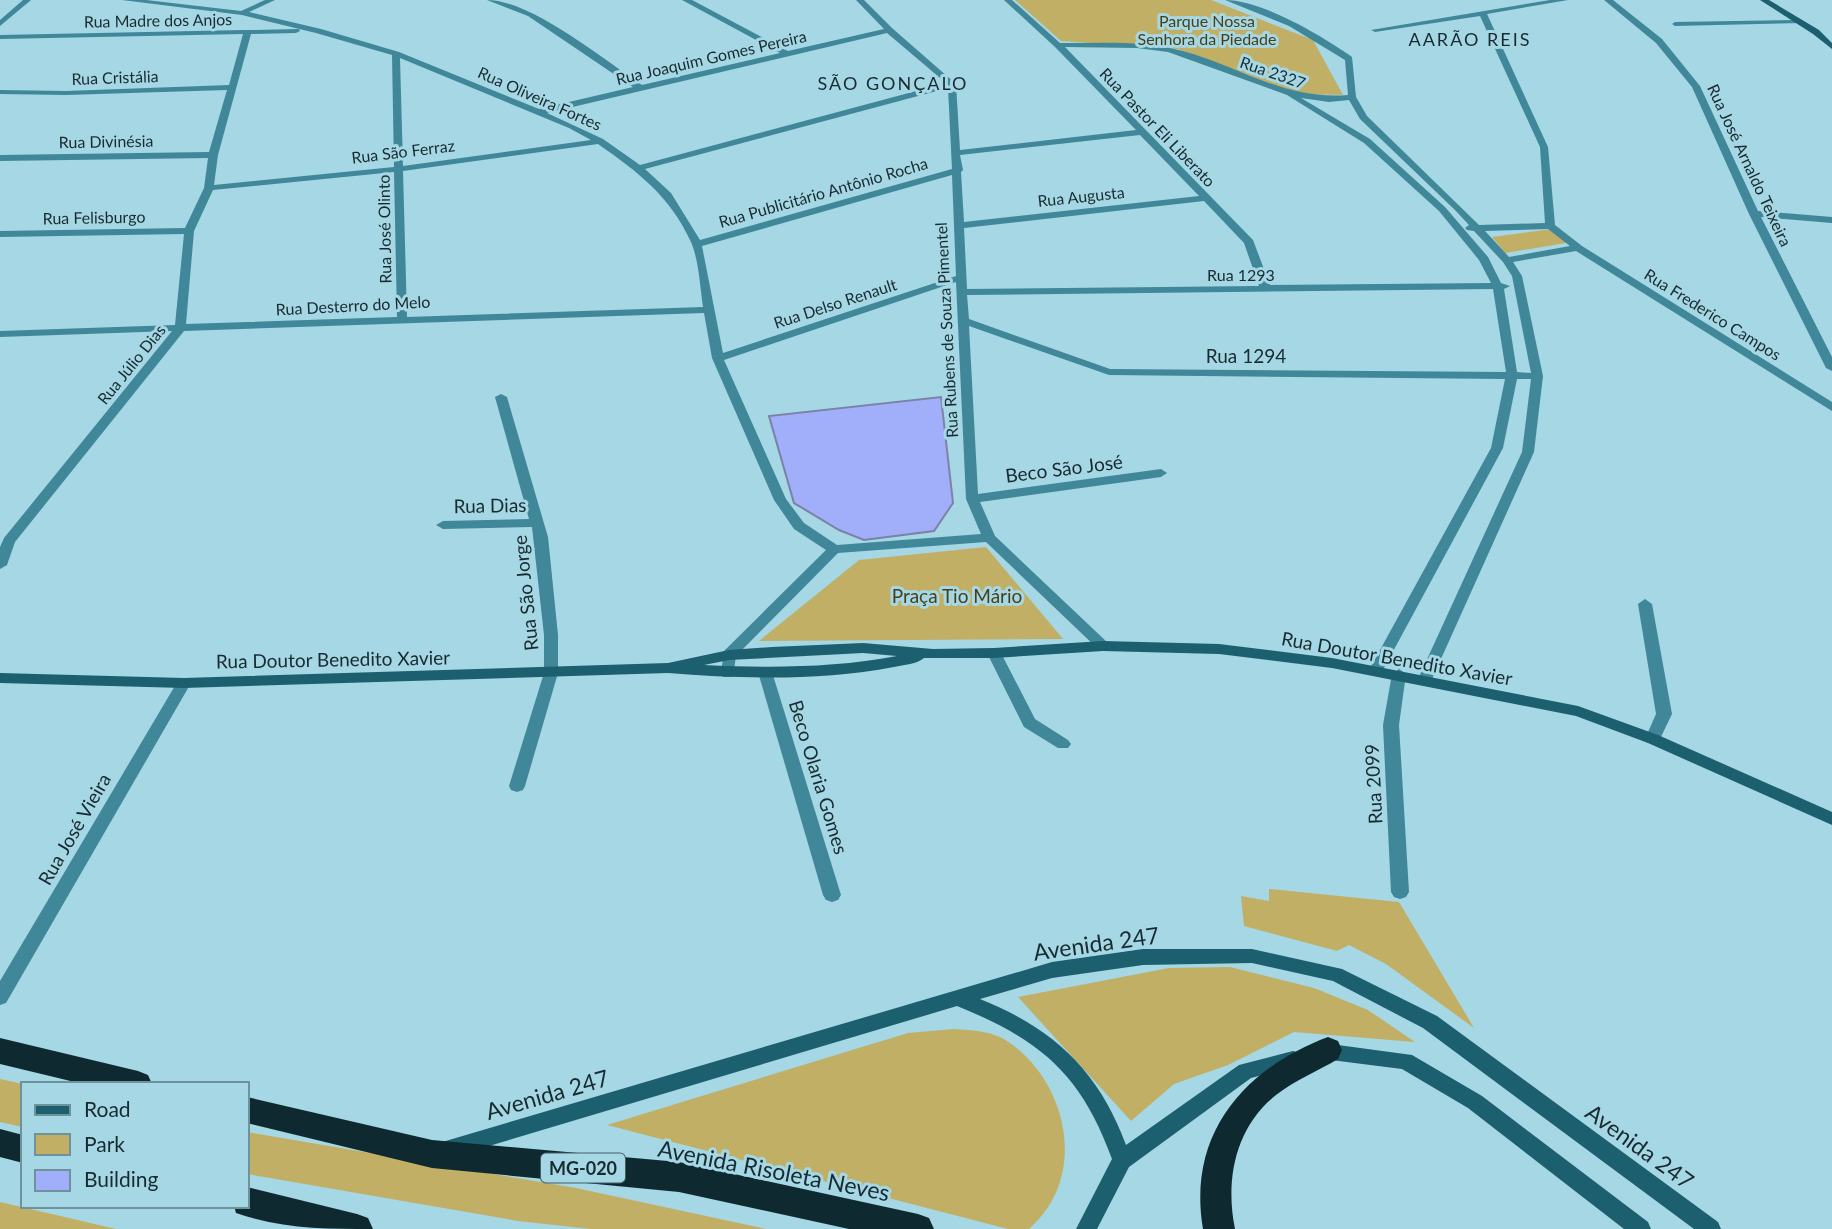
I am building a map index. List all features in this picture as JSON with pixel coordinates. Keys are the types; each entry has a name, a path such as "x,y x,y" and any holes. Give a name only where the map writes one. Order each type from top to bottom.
{"highway":[{"path":"1219,1229 1216,1173 1239,1113 1265,1087 1328,1050"},
{"path":"0,1051 130,1082"},
{"name":"Avenida Risoleta Neves","path":"248,1110 432,1154 679,1177 918,1229"},
{"path":"0,1143 21,1148"},
{"path":"248,1202 357,1229"}],"street":[{"path":"0,24 26,0"},
{"name":"Rua Oliveira Fortes","path":"126,0 242,13 318,31 396,54 538,112 600,141 639,168 668,195 697,244 718,358 780,500 800,526 834,549"},
{"path":"197,6 206,0"},
{"path":"242,13 271,0"},
{"path":"491,0 531,14 640,88"},
{"path":"686,0 786,54"},
{"path":"860,0 889,30 952,84"},
{"name":"Rua Pastor Eli Liberato","path":"1008,0 1058,45 1249,242 1266,290"},
{"path":"1229,0 1279,17 1323,39 1349,59 1352,97 1363,117 1458,208 1507,260 1519,285 1536,376 1528,452 1425,679"},
{"path":"1375,30 1564,0"},
{"name":"Rua José Arnaldo Teixeira","path":"1608,0 1659,41 1696,86 1754,214 1832,368"},
{"path":"1764,0 1801,22 1832,47"},
{"path":"1458,229 1550,226 1544,147 1483,13"},
{"name":"Rua Joaquim Gomes Pereira","path":"538,112 889,30"},
{"name":"Rua Madre dos Anjos","path":"0,37 318,31"},
{"name":"Rua Júlio Dias","path":"0,565 9,541 180,329 189,231 209,188 231,86 248,32"},
{"name":"Rua 2327","path":"1058,45 1160,49 1181,53 1310,102 1367,141 1442,209 1484,259 1498,287 1512,374"},
{"name":"Rua José Olinto","path":"396,54 402,318"},
{"path":"639,168 952,84"},
{"name":"Rua Rubens de Souza Pimentel","path":"952,84 972,499 989,538 1103,646"},
{"name":"Rua Cristália","path":"0,92 66,93 231,86"},
{"name":"Rua 2327","path":"1310,102 1352,97"},
{"path":"957,153 1144,132"},
{"name":"Rua São Ferraz","path":"209,188 398,169 600,141"},
{"name":"Rua Divinésia","path":"0,158 214,155"},
{"name":"Rua Publicitário Antônio Rocha","path":"697,244 958,170"},
{"name":"Rua Augusta","path":"958,226 1208,198"},
{"path":"1754,214 1832,220"},
{"name":"Rua Frederico Campos","path":"1550,226 1578,248 1832,407"},
{"name":"Rua Felisburgo","path":"0,233 189,231"},
{"path":"1507,260 1578,248"},
{"name":"Rua Delso Renault","path":"718,358 962,277"},
{"name":"Rua 1293","path":"964,292 1519,285"},
{"name":"Rua Desterro do Melo","path":"0,334 180,329 402,318 708,310"},
{"name":"Rua 1294","path":"964,321 1109,372 1536,376"},
{"path":"1376,670 1497,448 1512,374"},
{"name":"Rua São Jorge","path":"501,397 537,523 551,635 551,673 517,786"},
{"name":"Beco São José","path":"972,499 1161,473"},
{"name":"Rua Dias","path":"443,525 537,523"},
{"path":"729,673 729,655 834,549 989,538"},
{"path":"1645,604 1664,714 1653,739"},
{"name":"Rua Doutor Benedito Xavier","path":"668,668 729,655 863,649 933,654 1103,646 1219,649 1376,670 1578,711 1653,739 1832,819"},
{"path":"994,653 1029,723 1063,744"},
{"name":"Rua Doutor Benedito Xavier","path":"0,678 184,683 668,668 729,673 867,668 933,654"},
{"name":"Beco Olaria Gomes","path":"765,672 832,895"},
{"name":"Rua 2099","path":"1399,674 1391,725 1400,892"},
{"name":"Rua José Vieira","path":"0,997 184,683"},
{"name":"Avenida 247","path":"432,1154 1052,970 1143,957 1252,956 1336,974 1430,1022 1711,1229"},
{"path":"957,998 1012,1020 1042,1039 1077,1072 1104,1113 1122,1160"},
{"path":"1086,1229 1122,1160 1246,1071 1328,1050 1405,1061 1475,1102 1641,1229"}],"lane":[{"path":"1675,24 1801,22"}],"green space":[{"name":"Parque Nossa Senhora da Piedade","path":"1015,0 1211,0 1313,40 1343,95 1298,94 1178,49 1061,41"},
{"path":"1559,228 1572,242 1505,253 1492,237"},
{"name":"Praça Tio Mário","path":"986,547 1063,639 759,641 859,560"},
{"path":"1269,889 1399,902 1474,1028 1386,964 1349,945 1337,951 1244,926 1241,896 1269,901"},
{"path":"1230,967 1314,988 1368,1010 1415,1042 1294,1032 1228,1065 1174,1084 1131,1121 1018,997 1169,968"},
{"path":"954,1029 990,1034 1010,1043 1030,1061 1046,1083 1057,1107 1064,1133 1064,1159 1059,1184 1048,1208 1029,1229 1008,1229 607,1125 908,1033"},
{"path":"0,1079 21,1084 21,1127 0,1122"},
{"path":"248,1132 576,1188 766,1229 591,1229 518,1221 248,1174"},
{"path":"0,1202 116,1229 0,1229"}],"building":[{"path":"941,397 953,503 934,531 864,540 839,530 794,503 769,416"}],"district":[{"name":"AARÃO REIS","path":"1470,39"},
{"name":"SÃO GONÇALO","path":"893,83"}]}
